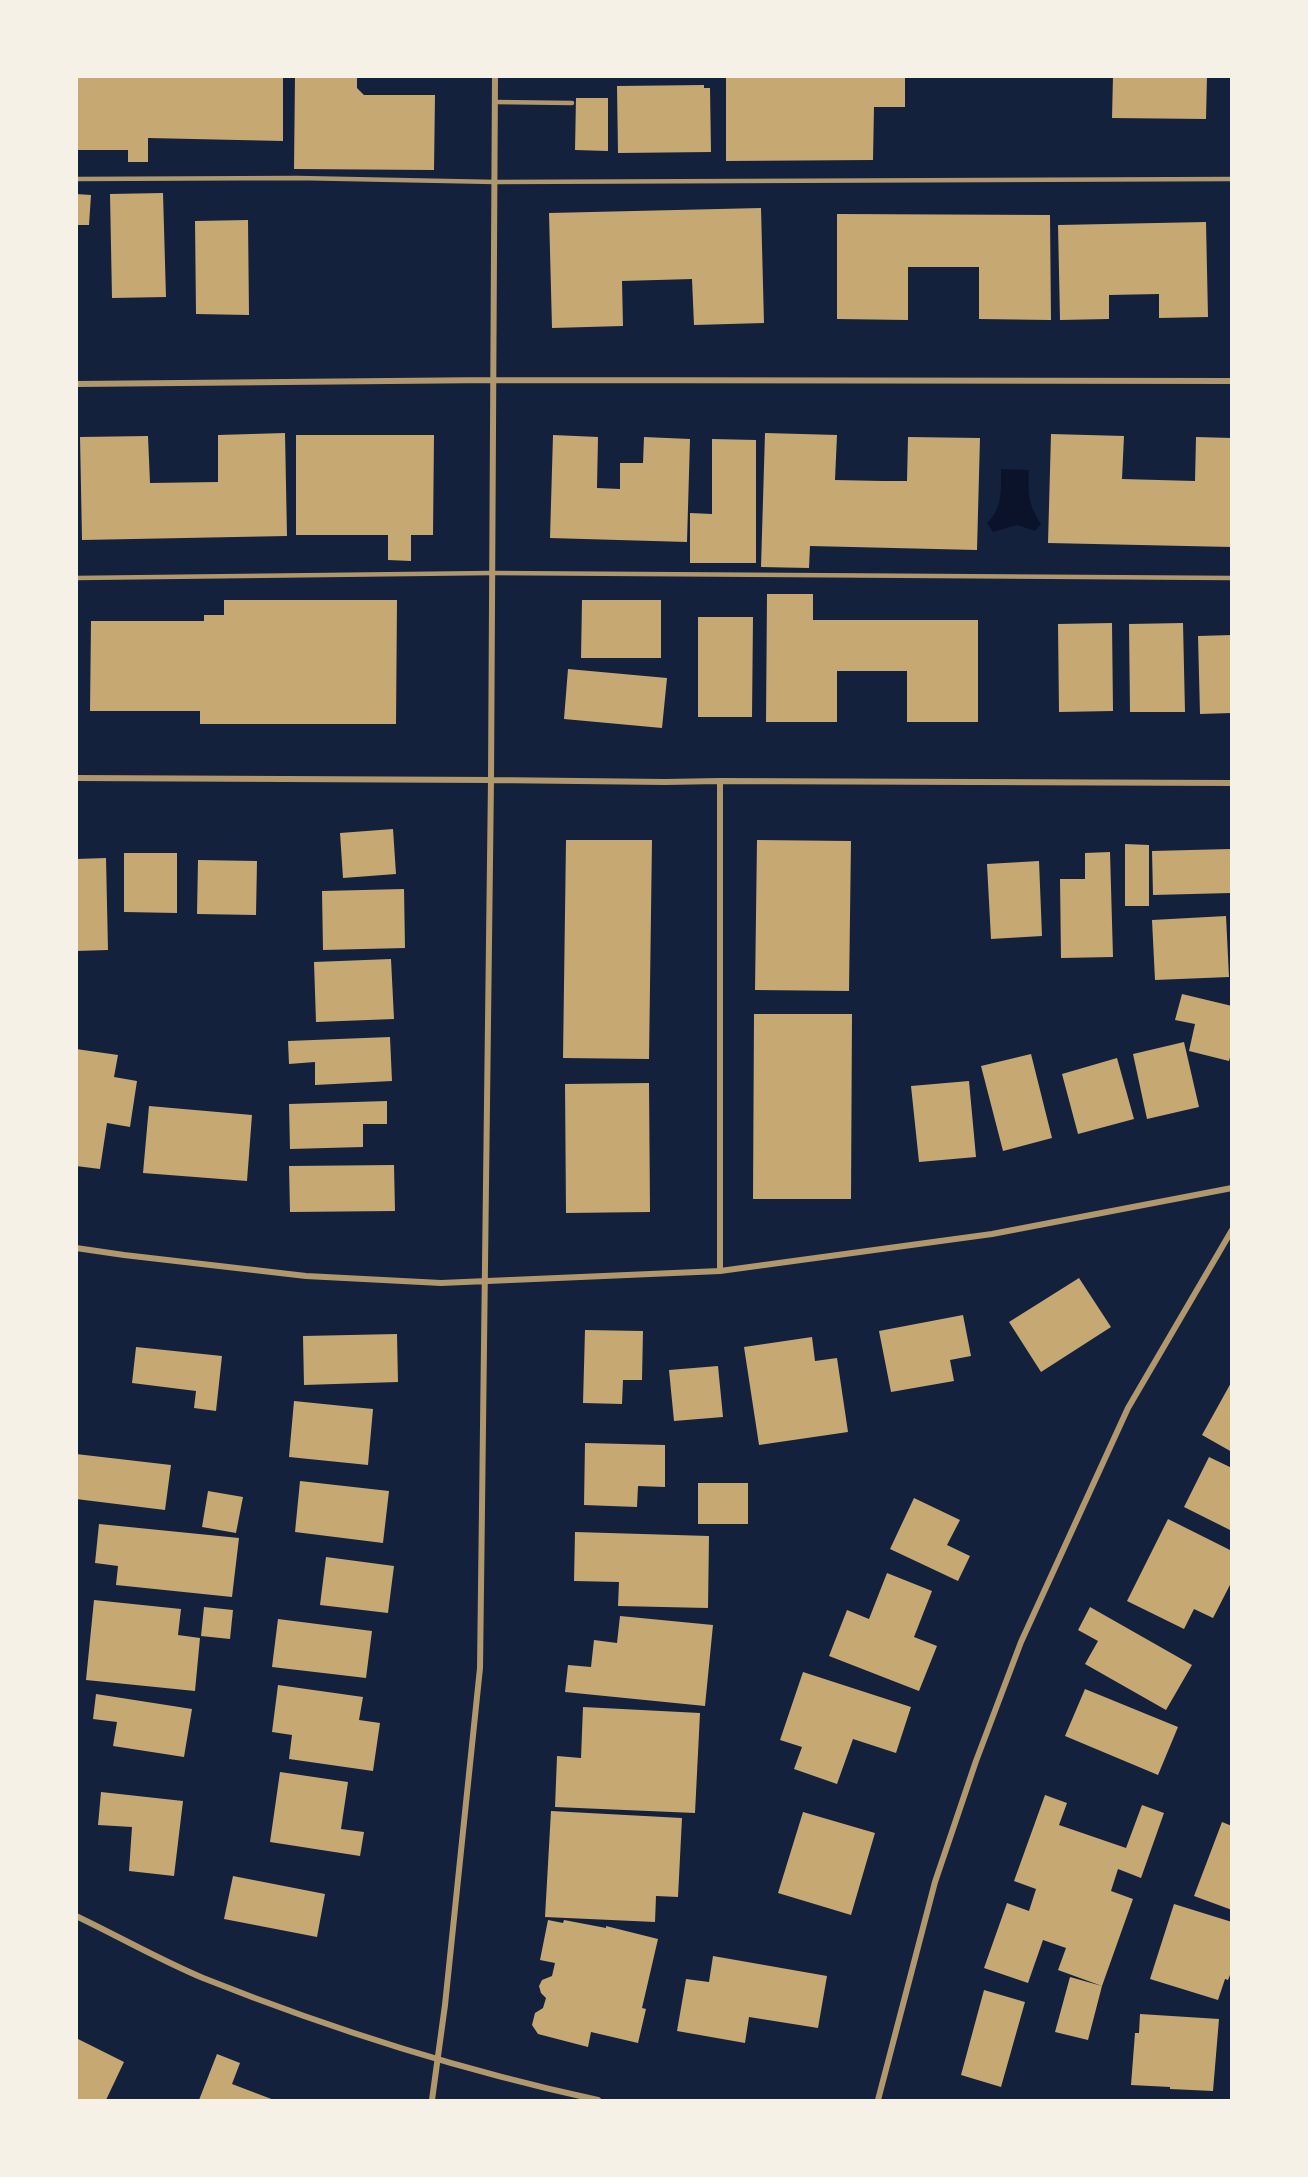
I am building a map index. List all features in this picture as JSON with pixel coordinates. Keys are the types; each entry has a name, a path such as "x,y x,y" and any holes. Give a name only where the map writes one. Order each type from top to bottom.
{"street":[{"path":"432,2100 439,2060 480,1668 491,780 495,76"},
{"path":"76,384 493,380 1232,381"},
{"path":"76,778 1232,783"},
{"path":"720,781 720,1271"},
{"path":"76,1248 124,1256 306,1275 430,1283 720,1271 992,1234 1232,1188"},
{"path":"878,2100 935,1882 976,1761 1021,1642 1128,1408 1232,1230"},
{"path":"76,1916 201,1977 317,2021 439,2060 598,2100"}],"lane":[{"path":"495,102 572,103"},
{"path":"76,179 297,178 496,182 1232,179"},
{"path":"76,578 492,573 1232,578"}],"water":[{"path":"1001,469 1029,470 1030,498 1041,524 1035,531 1017,525 993,532 987,523 998,505 1001,491"}],"building":[{"path":"76,76 283,76 283,141 148,138 148,162 128,162 128,150 76,150"},
{"path":"295,76 357,76 357,88 364,95 435,95 434,170 294,169"},
{"path":"726,76 905,76 905,107 874,107 873,160 726,161"},
{"path":"1113,76 1207,76 1206,119 1112,118"},
{"path":"704,85 704,88 710,88 711,152 618,153 617,86"},
{"path":"576,98 608,98 608,151 575,150"},
{"path":"163,193 166,297 112,298 110,194"},
{"path":"76,194 91,195 89,225 76,225"},
{"path":"761,208 764,323 694,325 692,279 622,281 623,326 552,328 549,213"},
{"path":"837,214 1050,215 1051,320 979,319 979,267 908,267 908,320 837,319"},
{"path":"248,220 249,315 196,314 195,221"},
{"path":"1206,222 1208,317 1159,318 1159,294 1109,295 1109,319 1060,320 1058,225"},
{"path":"285,433 287,536 82,540 80,437 148,436 150,483 218,482 218,435"},
{"path":"765,433 837,435 835,480 907,481 908,437 980,438 977,550 810,546 809,568 761,567"},
{"path":"1051,434 1124,436 1122,479 1195,481 1196,437 1232,438 1232,547 1048,543"},
{"path":"296,435 434,435 433,535 411,535 411,561 388,560 388,535 296,535"},
{"path":"553,435 598,437 597,488 620,489 620,463 643,463 644,437 690,439 687,542 550,538"},
{"path":"712,439 756,440 756,563 690,563 690,513 712,514"},
{"path":"767,594 813,594 813,620 978,620 978,722 907,722 907,671 837,671 837,722 766,722"},
{"path":"224,600 397,600 396,724 200,724 200,711 90,711 91,621 204,621 204,615 224,615"},
{"path":"582,600 661,600 661,658 581,658"},
{"path":"698,617 753,617 752,717 698,717"},
{"path":"1112,623 1113,711 1059,712 1058,624"},
{"path":"1183,623 1185,712 1130,712 1129,624"},
{"path":"1232,635 1232,713 1200,714 1198,636"},
{"path":"568,669 667,678 662,728 564,719"},
{"path":"393,829 396,874 343,878 340,833"},
{"path":"566,840 652,840 649,1059 563,1058"},
{"path":"757,840 851,841 849,991 755,990"},
{"path":"1125,844 1149,845 1149,906 1125,906"},
{"path":"1230,849 1231,893 1153,895 1152,851"},
{"path":"1110,852 1113,957 1061,958 1060,879 1085,879 1085,853"},
{"path":"124,853 177,853 177,913 124,912"},
{"path":"106,858 108,950 76,951 76,859"},
{"path":"198,860 257,861 256,915 197,914"},
{"path":"1039,861 1042,936 991,939 987,864"},
{"path":"404,889 405,948 323,950 322,891"},
{"path":"1226,916 1229,977 1155,980 1152,920"},
{"path":"391,959 394,1019 316,1022 314,962"},
{"path":"1182,994 1232,1006 1232,1050 1229,1061 1189,1051 1195,1024 1175,1020"},
{"path":"754,1014 852,1014 851,1199 753,1199"},
{"path":"390,1037 392,1081 315,1085 315,1062 289,1064 288,1041"},
{"path":"1184,1042 1199,1107 1147,1119 1133,1054"},
{"path":"76,1049 118,1055 114,1077 137,1081 130,1127 107,1123 100,1169 76,1166"},
{"path":"1031,1054 1052,1138 1003,1151 981,1066"},
{"path":"1117,1058 1134,1119 1078,1134 1062,1074"},
{"path":"969,1081 976,1157 919,1162 911,1086"},
{"path":"649,1083 650,1212 566,1213 565,1084"},
{"path":"387,1101 387,1124 363,1124 363,1147 290,1149 289,1104"},
{"path":"149,1106 252,1115 247,1181 143,1173"},
{"path":"394,1165 395,1211 290,1212 289,1166"},
{"path":"1079,1278 1111,1327 1041,1372 1009,1322"},
{"path":"963,1315 971,1356 950,1360 954,1381 891,1392 879,1331"},
{"path":"585,1330 643,1331 642,1380 623,1380 622,1404 583,1403"},
{"path":"397,1334 398,1382 304,1385 303,1336"},
{"path":"812,1337 815,1361 837,1358 848,1432 759,1445 744,1347"},
{"path":"136,1347 222,1356 216,1411 194,1408 196,1391 132,1383"},
{"path":"718,1366 723,1417 674,1421 669,1370"},
{"path":"1232,1381 1232,1452 1202,1435"},
{"path":"294,1401 373,1409 368,1465 289,1457"},
{"path":"585,1443 665,1445 665,1487 638,1486 637,1507 584,1505"},
{"path":"76,1454 171,1465 165,1510 76,1499"},
{"path":"1209,1457 1232,1468 1232,1531 1184,1507"},
{"path":"300,1481 389,1491 383,1543 295,1532"},
{"path":"698,1483 748,1483 748,1524 698,1524"},
{"path":"208,1491 243,1497 236,1533 202,1527"},
{"path":"914,1498 960,1520 947,1545 970,1556 958,1581 890,1549"},
{"path":"1168,1519 1232,1551 1232,1581 1213,1618 1194,1609 1184,1629 1127,1601"},
{"path":"99,1524 239,1538 232,1597 116,1585 118,1566 95,1563"},
{"path":"575,1532 709,1536 708,1608 618,1606 619,1582 574,1581"},
{"path":"326,1557 394,1566 388,1613 320,1605"},
{"path":"887,1573 932,1591 914,1637 937,1646 919,1691 829,1656 847,1610 869,1619"},
{"path":"94,1600 181,1609 178,1635 200,1638 195,1691 86,1680"},
{"path":"204,1607 233,1610 230,1639 201,1636"},
{"path":"1090,1607 1192,1665 1166,1710 1085,1664 1098,1641 1078,1630"},
{"path":"620,1616 713,1625 705,1706 565,1692 568,1665 591,1667 594,1640 617,1643"},
{"path":"278,1619 372,1631 366,1678 272,1667"},
{"path":"803,1672 911,1707 896,1753 853,1739 837,1784 794,1769 802,1747 780,1740"},
{"path":"278,1685 363,1697 359,1720 380,1723 373,1771 289,1759 292,1735 272,1732"},
{"path":"1085,1689 1178,1727 1158,1775 1065,1736"},
{"path":"96,1694 192,1709 184,1757 113,1746 117,1722 93,1719"},
{"path":"583,1707 700,1713 695,1813 555,1807 557,1756 581,1758"},
{"path":"280,1772 348,1782 341,1829 364,1832 360,1856 270,1842"},
{"path":"101,1792 183,1801 174,1876 129,1871 132,1827 98,1825"},
{"path":"1045,1795 1067,1803 1059,1825 1126,1848 1142,1805 1164,1813 1141,1878 1118,1869 1111,1891 1133,1899 1102,1986 1058,1970 1066,1948 1043,1940 1028,1983 984,1968 1007,1903 1029,1911 1036,1889 1014,1881"},
{"path":"551,1811 682,1818 678,1897 656,1896 655,1922 545,1917"},
{"path":"803,1812 875,1833 851,1915 778,1893"},
{"path":"1222,1822 1232,1826 1232,1910 1194,1896"},
{"path":"233,1876 325,1894 317,1937 224,1919"},
{"path":"1174,1904 1232,1922 1232,1970 1228,1980 1225,1979 1218,2000 1150,1979"},
{"path":"548,1920 563,1923 564,1920 606,1928 606,1926 658,1939 642,2008 646,2009 638,2043 591,2032 588,2047 538,2034 532,2025 535,2013 543,2008 546,1998 539,1986 542,1980 552,1976 555,1963 540,1960"},
{"path":"713,1956 827,1976 818,2028 749,2017 745,2043 677,2031 686,1979 709,1982"},
{"path":"1070,1977 1102,1986 1088,2040 1055,2032"},
{"path":"984,1990 1025,2002 1001,2087 961,2075"},
{"path":"1140,2014 1219,2019 1213,2091 1131,2085 1135,2033 1139,2033"},
{"path":"76,2038 124,2062 106,2100 76,2100"},
{"path":"217,2054 240,2063 232,2084 274,2100 199,2100"}]}
